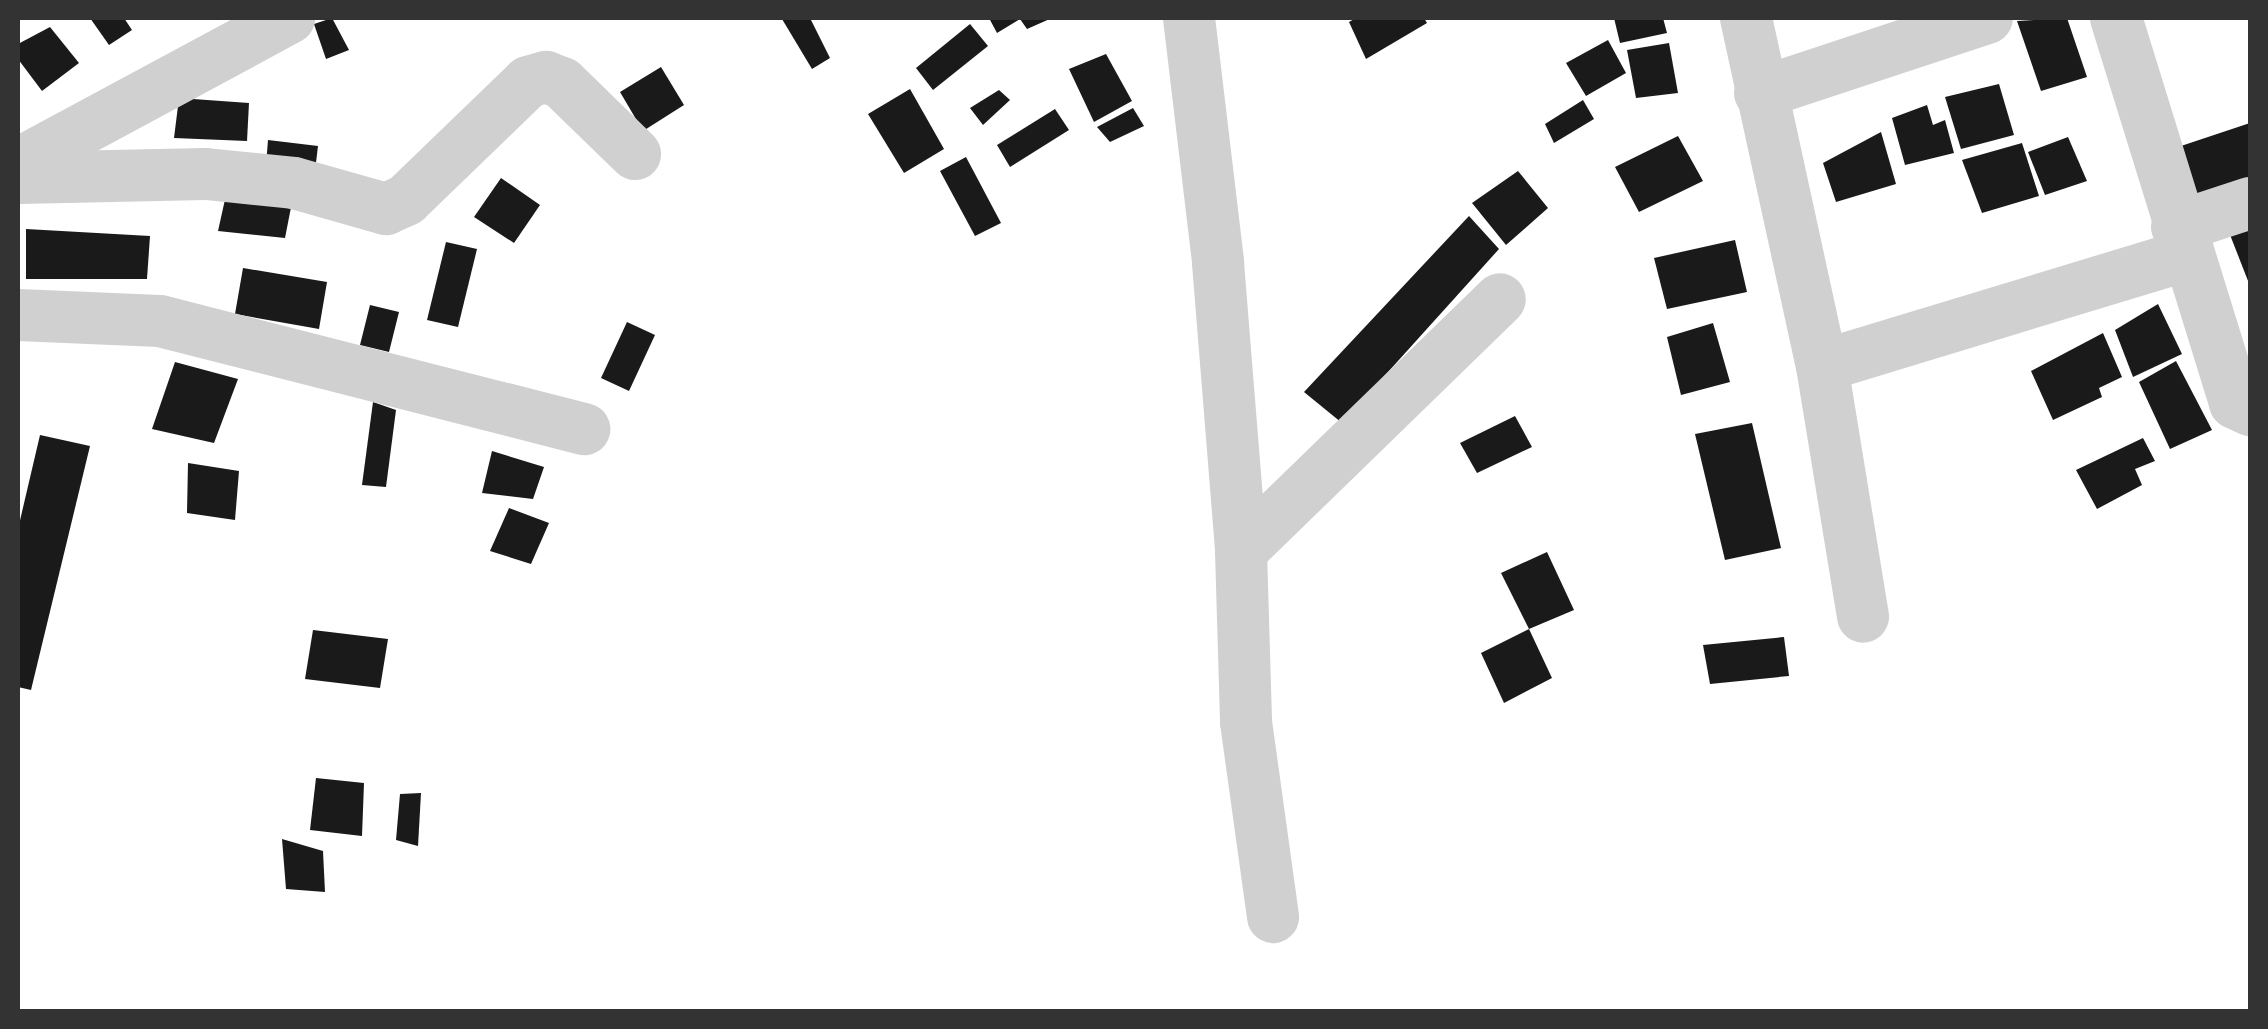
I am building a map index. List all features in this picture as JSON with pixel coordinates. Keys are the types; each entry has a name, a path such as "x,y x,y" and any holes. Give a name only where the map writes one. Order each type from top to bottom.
{"street":[{"path":"18,164 289,18"},
{"path":"1189,18 1218,264 1241,550 1246,722 1273,917"},
{"path":"1746,18 1822,366 1863,617"},
{"path":"1760,93 1987,18"},
{"path":"2116,18 2181,242 2235,402 2250,410"},
{"path":"18,178 206,174 294,183 386,208 406,200 528,82 546,77 562,83 635,154"},
{"path":"1822,366 2181,242 2250,203"},
{"path":"1241,550 1500,298"},
{"path":"18,315 160,321 584,429"}],"building":[{"path":"90,18 124,18 132,30 109,45"},
{"path":"332,18 349,50 326,59 314,24"},
{"path":"810,18 830,58 812,69 782,19"},
{"path":"989,18 1052,18 1027,29 1020,19 997,33"},
{"path":"1356,18 1424,18 1427,23 1366,59 1349,22"},
{"path":"1614,18 1663,18 1667,33 1620,43"},
{"path":"2067,18 2087,77 2041,91 2017,21"},
{"path":"970,24 988,46 933,90 916,68"},
{"path":"50,27 79,63 42,91 18,59 18,44"},
{"path":"1608,40 1626,73 1586,96 1566,63"},
{"path":"1669,43 1678,93 1636,98 1627,50"},
{"path":"1106,54 1132,101 1094,122 1069,69"},
{"path":"661,67 684,105 643,131 620,92"},
{"path":"1999,84 2014,135 1961,149 1945,97"},
{"path":"910,89 944,149 904,173 868,114"},
{"path":"999,90 1010,100 983,125 970,108"},
{"path":"179,98 249,103 247,141 174,138"},
{"path":"1583,100 1594,119 1554,143 1545,124"},
{"path":"1927,105 1933,125 1945,120 1954,153 1905,165 1892,118"},
{"path":"1133,108 1144,126 1110,142 1097,127"},
{"path":"1055,109 1069,130 1010,167 997,145"},
{"path":"2250,123 2250,178 2197,197 2178,147"},
{"path":"1881,132 1896,184 1836,202 1823,163"},
{"path":"1678,136 1703,181 1639,212 1615,167"},
{"path":"2068,137 2087,181 2045,195 2028,152"},
{"path":"268,140 318,146 315,171 266,165"},
{"path":"2022,143 2039,196 1982,213 1962,160"},
{"path":"966,157 1001,223 975,236 940,171"},
{"path":"1518,171 1548,208 1506,245 1472,203"},
{"path":"501,178 540,205 514,243 474,217"},
{"path":"228,186 294,192 285,238 218,231"},
{"path":"2250,211 2250,286 2225,222"},
{"path":"1469,216 1499,249 1342,423 1304,392"},
{"path":"26,229 150,236 147,279 26,279"},
{"path":"1735,240 1747,292 1667,309 1654,258"},
{"path":"446,242 477,249 458,327 427,320"},
{"path":"243,268 327,282 319,329 235,314"},
{"path":"2158,304 2182,354 2133,377 2115,330"},
{"path":"370,305 399,312 389,352 360,345"},
{"path":"627,322 655,335 629,391 601,378"},
{"path":"1713,323 1730,382 1681,395 1667,337"},
{"path":"2103,333 2122,377 2099,388 2102,397 2053,420 2031,371"},
{"path":"2176,361 2212,430 2170,449 2139,382"},
{"path":"175,362 238,379 214,443 152,429"},
{"path":"373,402 396,410 386,487 362,485"},
{"path":"1515,416 1532,447 1477,473 1460,443"},
{"path":"1752,423 1781,548 1725,560 1695,434"},
{"path":"40,435 90,446 31,690 18,687 18,529"},
{"path":"2143,438 2155,461 2135,469 2142,485 2097,509 2076,470"},
{"path":"492,451 544,467 533,499 482,493"},
{"path":"188,463 239,471 235,520 187,513"},
{"path":"509,508 549,523 531,564 490,551"},
{"path":"1547,552 1574,610 1529,629 1501,573"},
{"path":"1529,629 1552,678 1504,703 1481,653"},
{"path":"313,630 388,639 380,688 305,679"},
{"path":"1784,637 1789,676 1710,684 1703,645"},
{"path":"316,778 364,783 362,836 310,830"},
{"path":"421,793 418,846 396,840 400,794"},
{"path":"282,839 323,851 325,892 286,889"}]}
